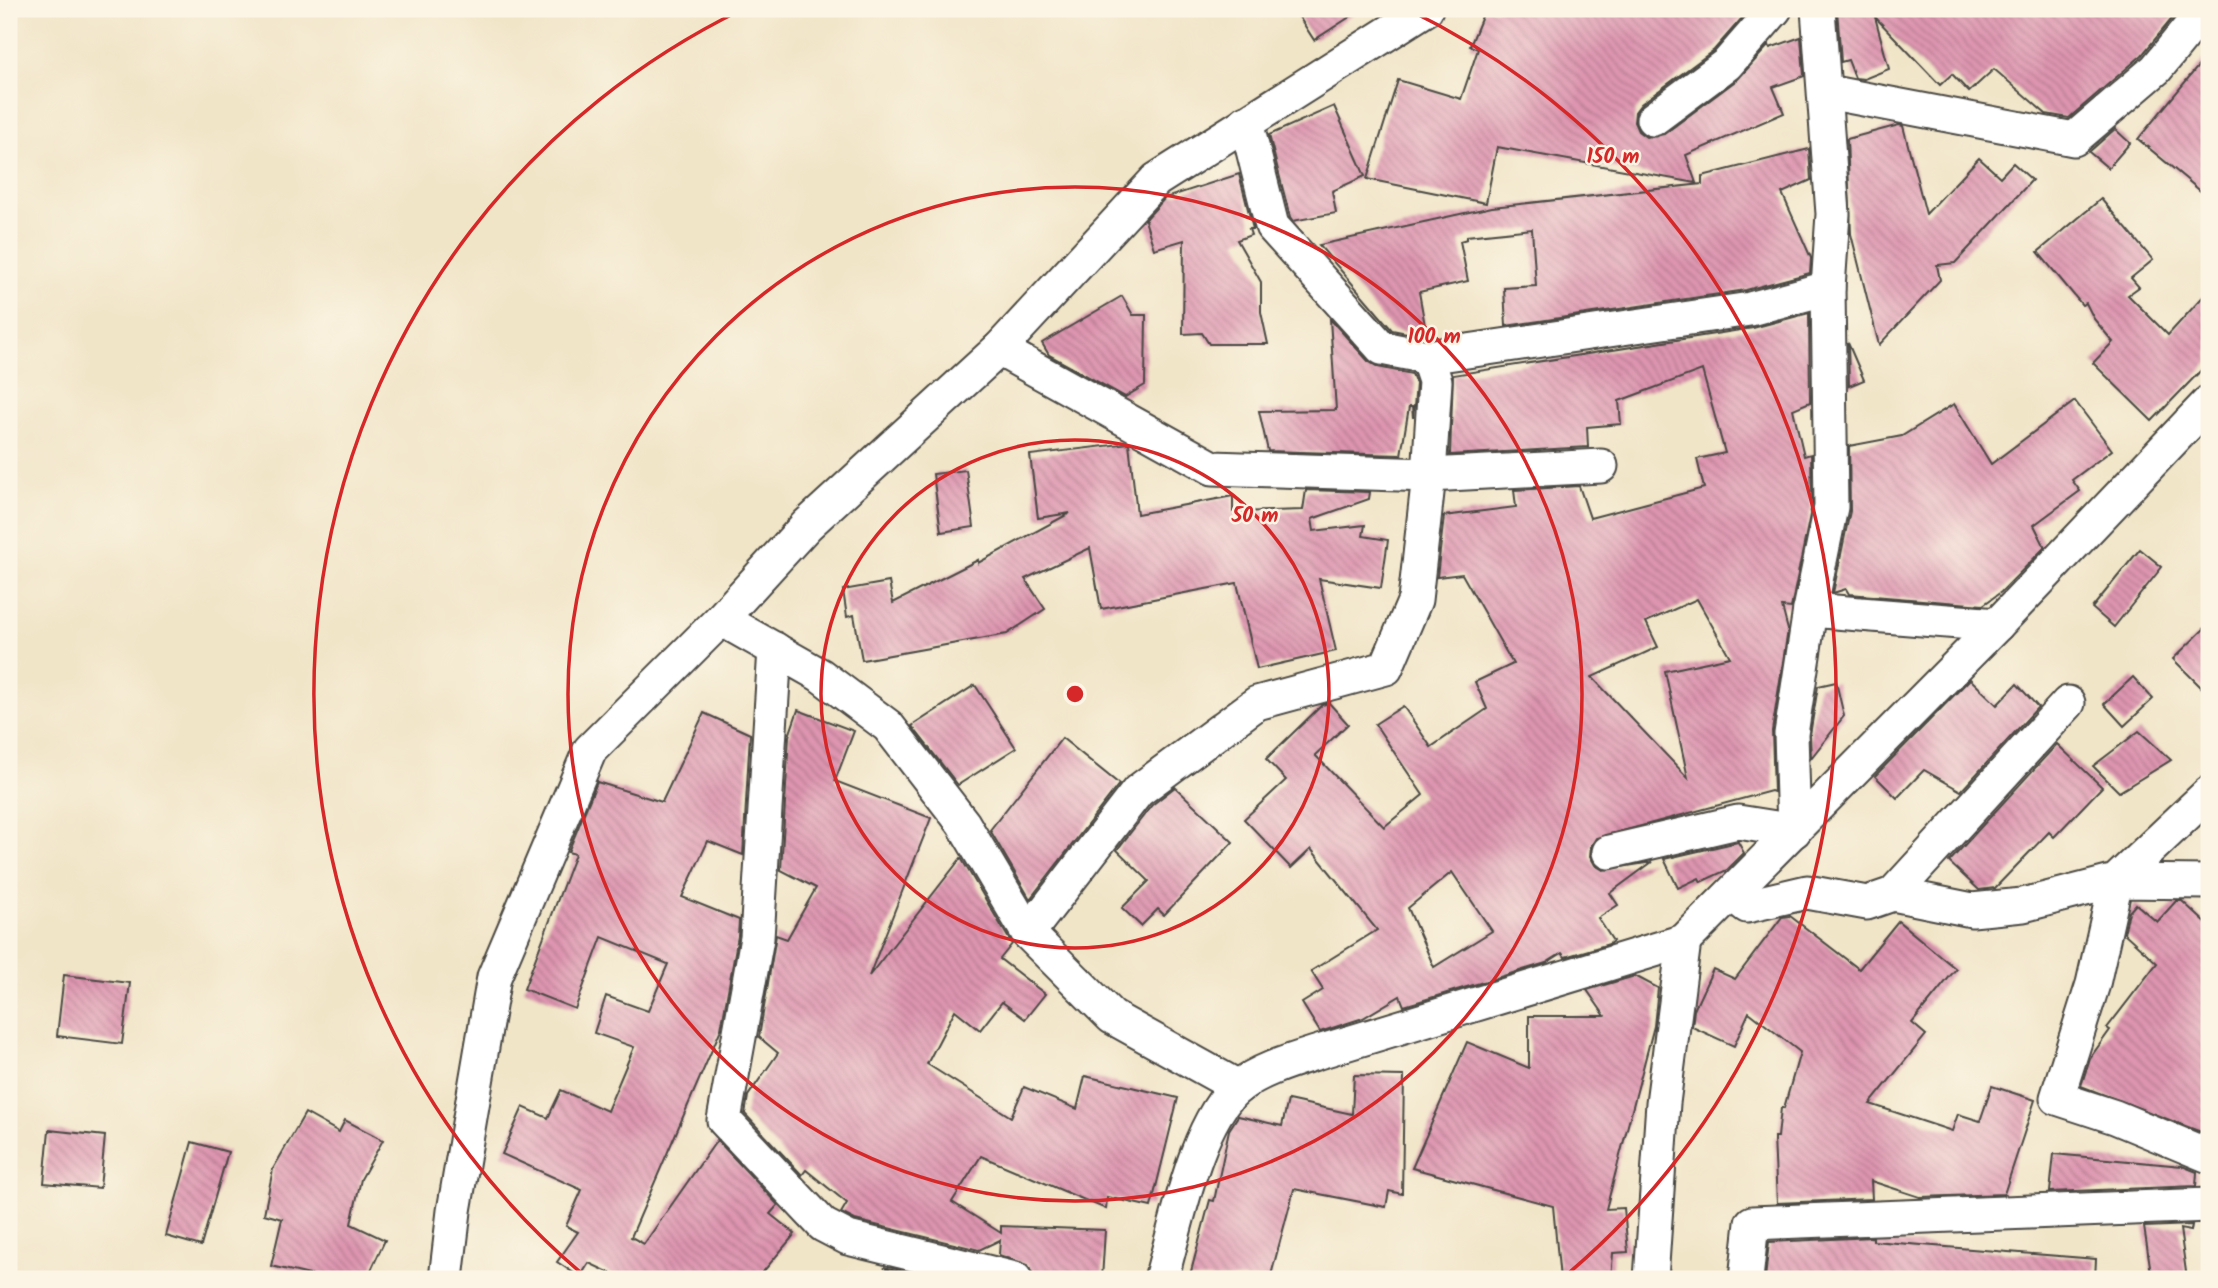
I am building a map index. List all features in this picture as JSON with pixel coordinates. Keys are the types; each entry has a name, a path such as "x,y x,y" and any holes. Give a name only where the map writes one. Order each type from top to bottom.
{"street":[{"path":"446,1279 454,1211 494,976 590,750 721,619 807,526 999,349 1156,180 1426,9"},
{"path":"1653,119 1727,64 1775,9"},
{"path":"1794,831 1791,733 1810,610 1831,507 1828,288 1833,214 1827,92 1818,9"},
{"path":"1827,92 2074,139 2156,69 2205,9"},
{"path":"1246,122 1272,226 1382,348 1427,357 1750,309 1828,288"},
{"path":"999,349 1213,468 1429,475 1601,466"},
{"path":"1028,933 1138,791 1257,704 1386,668 1415,600 1429,475 1435,381 1427,357"},
{"path":"1161,1279 1200,1146 1215,1113 1238,1087 1276,1067 1322,1051 1684,942 1997,625 2209,402"},
{"path":"1810,610 1997,625"},
{"path":"721,619 820,675 888,726 963,823 1028,933 1112,1017 1238,1087"},
{"path":"775,649 757,938 724,1120 823,1225 848,1238 1015,1279"},
{"path":"1732,894 1747,905 1807,892 1867,903 1893,894 2068,703"},
{"path":"2209,793 2116,881 2093,984 2057,1098 2115,1117 2209,1156"},
{"path":"1609,852 1738,822 1794,831"},
{"path":"1893,894 1972,910 2022,905 2116,881 2209,882"},
{"path":"1651,1279 1663,1103 1684,942"},
{"path":"1746,1279 1752,1223 2209,1205"}],"building":[{"path":"1294,9 1362,9 1314,40"},
{"path":"1485,9 1750,9 1714,50 1641,104 1635,112 1634,122 1638,131 1646,137 1664,134 1738,79 1769,45 1770,48 1801,37 1804,76 1773,87 1784,113 1686,155 1696,183 1497,147 1486,203 1367,179 1398,80 1461,99 1478,49 1470,46"},
{"path":"1837,9 2180,9 2142,55 2069,118 2046,114 1994,69 1969,92 1952,74 1940,85 1875,17 1889,69 1864,79 1855,78 1848,60 1841,62"},
{"path":"2209,53 2209,198 2138,139"},
{"path":"1334,106 1365,176 1332,191 1336,213 1293,221 1269,135"},
{"path":"1903,126 1926,214 1979,158 2000,177 2013,163 2032,180 1955,263 1937,265 1940,280 1879,345 1851,234 1847,139"},
{"path":"2115,129 2130,143 2108,168 2089,152"},
{"path":"1809,149 1811,180 1782,193 1811,258 1810,273 1746,290 1506,326 1504,288 1536,286 1532,229 1467,236 1467,239 1460,241 1468,281 1419,292 1427,337 1392,330 1319,245 1492,207 1702,184 1702,176"},
{"path":"1239,174 1253,229 1249,229 1251,235 1237,240 1261,282 1261,312 1268,344 1209,344 1202,333 1183,334 1184,240 1154,249 1145,220 1165,198"},
{"path":"2101,199 2153,260 2131,278 2139,287 2128,295 2168,335 2209,290 2209,362 2152,421 2093,363 2113,342 2094,319 2086,303 2082,305 2038,252"},
{"path":"1122,296 1133,315 1146,315 1145,385 1125,397 1049,355 1042,343"},
{"path":"1809,313 1810,402 1793,409 1804,456 1811,454 1812,505 1791,608 1782,607 1788,630 1772,731 1774,792 1596,838 1591,846 1590,856 1595,865 1603,870 1652,862 1610,893 1618,905 1598,918 1613,941 1609,944 1565,957 1562,953 1546,963 1404,1006 1400,996 1363,1018 1320,1032 1302,1003 1323,990 1311,971 1377,930 1311,849 1291,868 1244,819 1286,780 1266,759 1322,705 1329,703 1348,724 1315,755 1384,827 1423,795 1375,724 1403,706 1431,747 1487,709 1475,682 1513,664 1462,574 1437,577 1444,516 1516,507 1514,490 1579,486 1590,518 1704,488 1697,459 1725,453 1702,370 1619,401 1621,424 1587,427 1588,447 1450,455 1453,375 1753,328","holes":["1697,599 1730,657 1665,671 1688,778 1592,677 1658,647 1646,622","1452,872 1492,931 1434,967 1408,908"]},
{"path":"1330,319 1368,361 1378,367 1412,374 1416,384 1413,418 1412,407 1409,407 1401,455 1268,451 1259,411 1336,410"},
{"path":"1848,343 1864,380 1849,386"},
{"path":"2075,401 2112,450 2072,480 2080,491 2034,525 2045,547 2001,592 1983,605 1849,594 1846,589 1833,593 1850,511 1849,446 1902,436 1954,404 1991,464"},
{"path":"1129,443 1137,514 1233,496 1233,512 1303,510 1306,490 1370,492 1369,499 1312,519 1314,531 1365,525 1363,536 1388,540 1381,588 1319,579 1336,651 1257,669 1237,583 1101,609 1090,548 1025,579 1045,609 1007,634 862,660 854,615 847,617 843,590 889,582 893,603 978,560 978,563 1070,513 1038,518 1030,455"},
{"path":"966,470 974,527 941,532 933,474"},
{"path":"2140,549 2162,567 2114,627 2092,608"},
{"path":"2209,624 2209,695 2173,659"},
{"path":"2133,677 2153,699 2124,726 2104,704"},
{"path":"1970,679 1997,705 2017,684 2038,707 1961,791 1924,770 1897,798 1875,776"},
{"path":"1836,682 1844,716 1811,758 1810,735 1818,686"},
{"path":"975,685 1016,748 958,785 912,726"},
{"path":"798,710 854,731 835,781 931,818 869,976 961,858 1012,944 1000,959 1045,994 1025,1019 1002,1002 980,1030 955,1010 927,1064 1011,1117 1024,1087 1077,1109 1085,1076 1178,1098 1151,1207 1107,1197 1106,1209 981,1156 952,1202 1001,1233 1001,1226 1105,1230 1102,1279 1034,1279 1028,1265 999,1255 1000,1240 979,1250 855,1220 841,1213 847,1203 806,1170 802,1175 745,1114 748,1096 778,1053 759,1037 776,935 787,939 816,888 781,870 789,736"},
{"path":"704,713 750,734 743,855 708,841 682,897 739,920 738,936 721,1029 631,1237 644,1244 717,1140 778,1205 770,1214 795,1234 757,1279 623,1279 589,1263 580,1277 557,1262 578,1232 566,1226 582,1190 502,1154 523,1107 548,1118 561,1090 607,1111 634,1047 594,1033 606,996 648,1011 668,964 602,937 575,1009 524,989 575,854 568,852 597,782 662,802"},
{"path":"2139,731 2171,760 2119,792 2093,766"},
{"path":"1062,738 1119,784 1030,899 990,830"},
{"path":"2057,744 2102,787 2054,837 2049,832 1995,888 1979,890 1949,862"},
{"path":"1175,787 1233,842 1164,915 1158,909 1141,926 1122,908 1149,881 1117,850 1152,805"},
{"path":"1738,842 1744,853 1727,870 1701,882 1699,878 1678,888 1664,859"},
{"path":"2176,901 2182,901 2209,926 2209,1135 2081,1086 2090,1058 2110,1030 2107,1028 2157,963 2124,933 2129,912 2136,904 2157,922"},
{"path":"1790,916 1859,969 1898,921 1956,969 1912,1023 1926,1035 1870,1104 1952,1131 1958,1114 1980,1121 1992,1086 2035,1100 2004,1194 1920,1197 1871,1181 1872,1199 1777,1203 1774,1137 1778,1137 1781,1108 1784,1108 1800,1052 1749,1012 1734,1046 1692,1027 1694,1010 1713,969 1735,979 1782,917"},
{"path":"64,975 130,983 122,1044 57,1036"},
{"path":"1635,976 1658,988 1654,1026 1606,1209 1624,1208 1628,1252 1613,1253 1611,1279 1560,1279 1553,1206 1412,1168 1467,1042 1529,1068 1529,1016 1605,1016 1587,990"},
{"path":"1354,1075 1404,1076 1402,1194 1389,1191 1386,1207 1294,1189 1270,1279 1189,1279 1210,1200 1214,1201 1229,1130 1238,1116 1282,1126 1288,1100 1352,1114"},
{"path":"305,1113 339,1132 345,1120 383,1140 361,1179 351,1224 385,1240 367,1279 327,1279 271,1266 282,1219 264,1214 273,1169"},
{"path":"49,1130 105,1136 100,1188 44,1183"},
{"path":"192,1142 228,1152 201,1246 166,1236"},
{"path":"2054,1154 2182,1166 2197,1172 2196,1186 2050,1192"},
{"path":"2192,1225 2191,1231 2180,1229 2187,1279 2152,1279 2144,1227"},
{"path":"1873,1237 1873,1241 2096,1259 2095,1279 1765,1279 1769,1242"},
{"path":"884,1267 926,1277 903,1279"}]}
